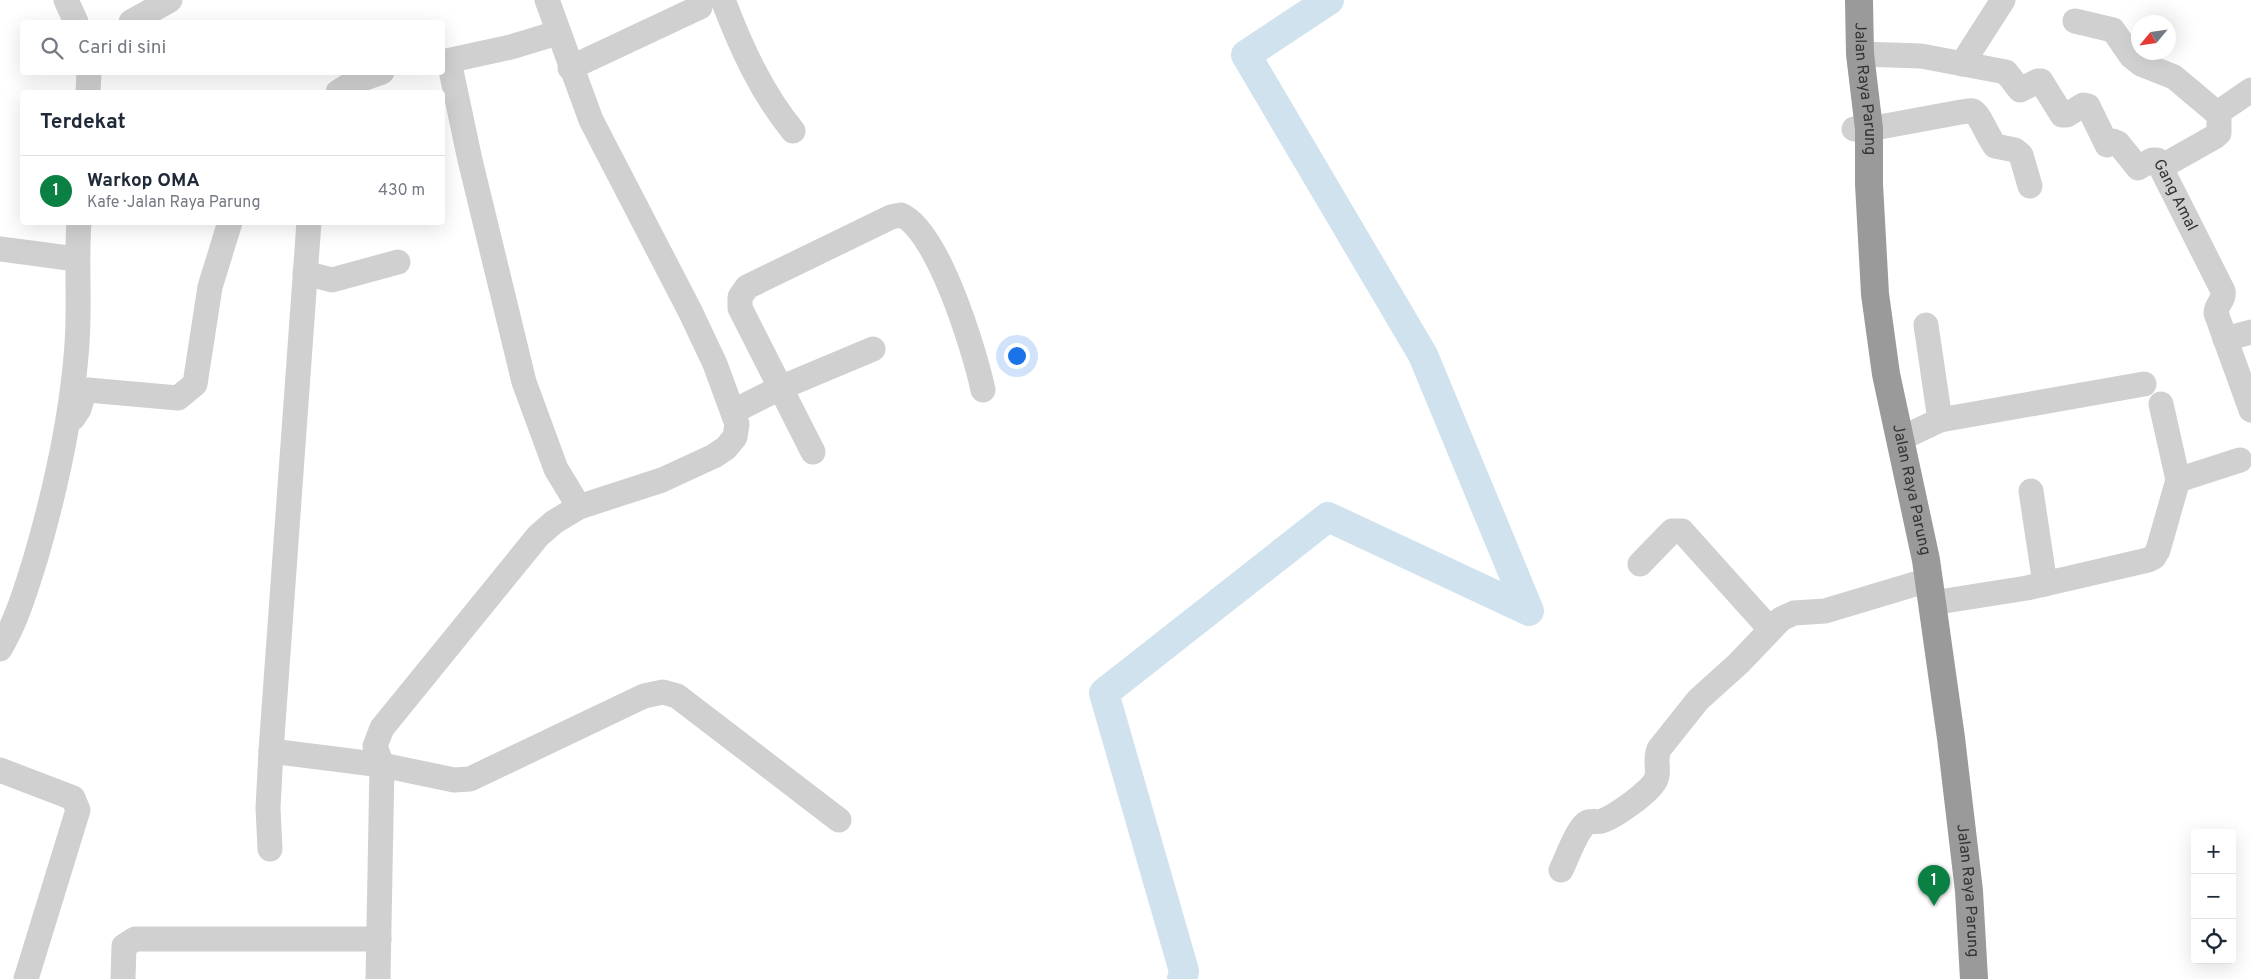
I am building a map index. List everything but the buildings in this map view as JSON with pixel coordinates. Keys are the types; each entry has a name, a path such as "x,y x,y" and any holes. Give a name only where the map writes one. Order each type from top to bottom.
{"highway":[{"name":"Jalan Raya Parung","path":"1845,0 1869,184 1876,294 1886,374 1921,532 1924,594 1959,979"},
{"name":"Jalan Raya Parung","path":"1859,0 1862,281 1874,383 1902,511 1924,594 1963,843 1974,979"}],"street":[{"path":"66,0 75,20"},
{"path":"135,20 170,0"},
{"path":"378,979 382,765 375,746 382,728 538,536 554,522 579,507 662,480 714,456 726,448 735,437 737,424 734,411 686,302 591,120 546,0"},
{"path":"723,0 740,43 766,95 792,131"},
{"path":"1962,64 2003,0"},
{"path":"570,68 705,2"},
{"path":"2074,21 2113,30 2131,56 2141,64 2174,78 2218,114 2219,129 2216,136 2161,167"},
{"path":"557,32 511,47 446,62 524,382 556,469 579,507"},
{"name":"Gang Amal","path":"1860,54 1921,56 2009,74 2018,90 2038,80 2041,81 2062,115 2068,115 2086,105 2107,144 2110,145 2113,141 2118,143 2138,168 2155,159 2161,167 2223,291 2223,298 2216,308 2216,313 2251,410"},
{"path":"88,90 89,75"},
{"path":"341,90 354,82 374,75"},
{"path":"2218,114 2251,90"},
{"path":"1861,129 1973,111 1979,115 1987,136 1994,146 2015,150 2021,155 2030,186"},
{"path":"813,452 740,308 740,297 747,287 891,217 901,215 914,223 954,294 969,333 983,390"},
{"path":"0,649 11,630 42,537 64,445 77,344 76,259 79,225"},
{"path":"68,419 74,417 84,392 88,390 178,398 195,384 210,287 229,225"},
{"path":"270,849 268,799 271,750 309,225"},
{"path":"0,249 76,259"},
{"path":"305,273 332,280 398,262"},
{"path":"1926,325 1940,420"},
{"path":"2225,340 2251,332"},
{"path":"734,411 780,388 873,349"},
{"path":"1900,439 1940,420 2144,384"},
{"path":"1561,870 1584,825 1592,821 1603,821 1622,810 1651,786 1657,779 1656,757 1659,749 1698,700 1781,619 1794,613 1825,610 1924,594 2045,584 2154,557 2178,480 2161,404"},
{"path":"2178,480 2240,460"},
{"path":"2031,491 2045,584"},
{"path":"1640,564 1672,532 1682,531 1770,629"},
{"path":"271,750 382,765 454,780 470,779 644,696 663,692 677,696 839,820"},
{"path":"2,778 73,798 78,810 26,979"},
{"path":"123,979 124,946 135,939 380,940"}],"waterway":[{"path":"1182,979 1184,971 1104,693 1328,517 1529,611 1423,355 1246,55 1329,0"}],"place":[{"name":"Warkop OMA","path":"1934,906"}]}
